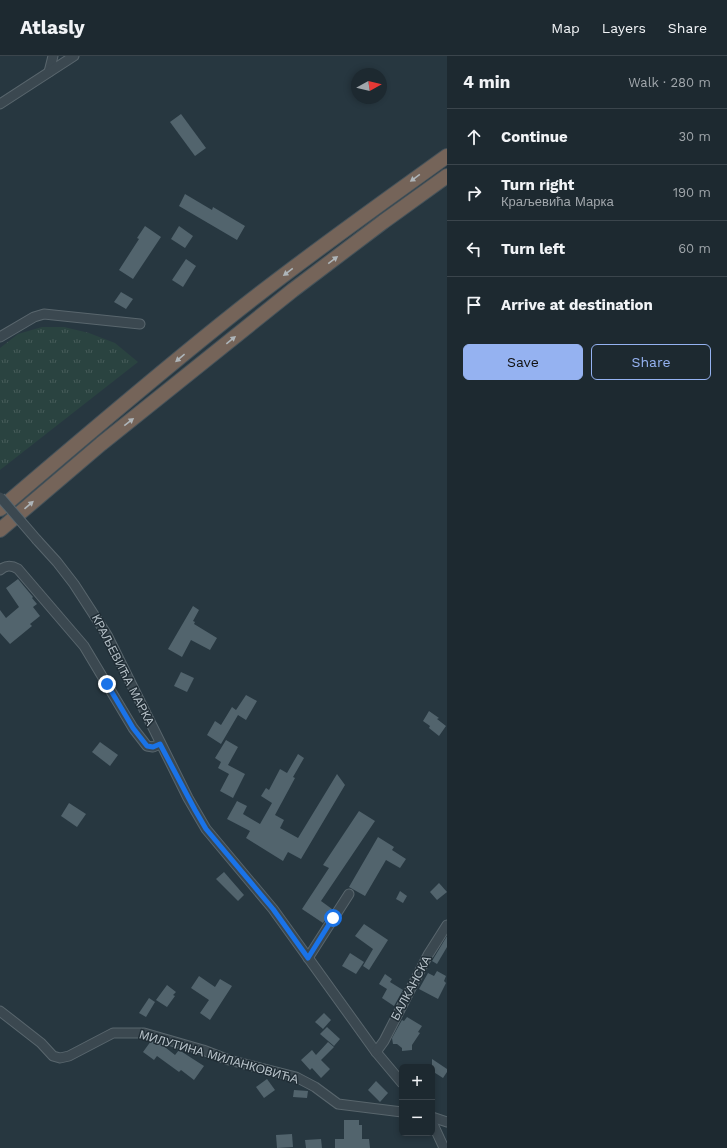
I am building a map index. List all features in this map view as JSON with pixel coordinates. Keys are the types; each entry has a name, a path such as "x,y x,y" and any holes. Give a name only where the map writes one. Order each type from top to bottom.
{"highway":[{"path":"0,509 72,447 232,315 370,211 447,156"},
{"path":"0,530 101,444 293,290 447,176"}],"street":[{"path":"49,72 53,56"},
{"path":"0,104 74,56"},
{"path":"0,337 34,316 44,314 140,324"},
{"name":"КРАЉЕВИЋА МАРКА","path":"0,497 57,562 74,584 103,629 122,664 160,744 206,829 273,909 376,1052 399,1079"},
{"path":"0,570 4,567 12,565 18,569 84,646 133,728 147,746 153,747 160,744"},
{"path":"308,958 349,894"},
{"name":"БАЛКАНСКА","path":"376,1052 384,1041 428,955 447,925"},
{"name":"МИЛУТИНА МИЛАНКОВИЋА","path":"0,1011 41,1043 54,1056 60,1058 69,1056 113,1033 144,1033 203,1050 229,1060 296,1077 314,1087 338,1104 399,1112"},
{"path":"435,1117 447,1122"},
{"path":"435,1128 444,1148"}],"green space":[{"path":"42,327 64,327 89,333 115,343 138,362 0,470 0,348 18,334"}],"building":[{"path":"181,114 206,148 195,156 170,122"},
{"path":"185,194 212,210 213,207 245,226 237,240 179,206"},
{"path":"145,226 161,237 133,279 119,270 139,239 137,238"},
{"path":"179,226 193,236 185,248 171,239"},
{"path":"186,259 196,266 183,287 172,280"},
{"path":"121,292 133,299 126,309 114,302"},
{"path":"18,579 33,597 32,598 37,604 33,607 40,616 30,624 32,626 10,644 0,633 0,610 6,618 19,607 6,588"},
{"path":"193,606 199,610 193,621 195,622 194,624 217,638 210,650 191,640 182,657 168,649"},
{"path":"181,672 194,678 187,692 174,686"},
{"path":"246,695 257,701 246,720 238,715 221,744 207,735 215,721 221,725 232,707 236,710"},
{"path":"429,711 439,718 437,719 446,726 439,736 423,721"},
{"path":"226,740 238,747 228,765 245,774 233,798 220,791 229,774 218,768 221,762 215,758"},
{"path":"100,742 118,755 110,766 92,752"},
{"path":"298,754 304,758 275,815 284,820 280,828 298,838 337,774 345,785 301,859 288,852 283,861 246,838 250,831 227,819 237,801 247,806 243,814 260,824 272,803 261,796 266,788 269,790 280,769 287,773"},
{"path":"69,803 86,814 77,827 61,816"},
{"path":"359,811 375,821 321,901 332,909 323,923 302,909 329,868 323,865"},
{"path":"378,837 394,847 392,850 406,859 400,868 386,860 365,896 349,887"},
{"path":"224,872 244,895 238,901 216,879"},
{"path":"439,883 447,892 437,900 430,892"},
{"path":"400,891 407,896 403,903 396,899"},
{"path":"364,924 388,940 369,970 363,966 373,949 355,936"},
{"path":"447,936 447,947 437,964 432,961"},
{"path":"350,953 364,962 356,974 342,966"},
{"path":"437,971 446,976 444,981 446,983 438,999 419,989 428,973 434,976"},
{"path":"385,974 392,979 390,982 403,990 394,1006 382,998 387,989 379,984"},
{"path":"199,976 215,987 220,979 232,986 210,1020 200,1013 209,1000 191,988"},
{"path":"167,985 176,992 173,995 175,996 167,1007 156,1000"},
{"path":"149,998 155,1002 146,1017 139,1013"},
{"path":"324,1013 331,1020 323,1029 315,1022"},
{"path":"407,1017 422,1026 418,1032 420,1033 412,1045 412,1050 402,1051 402,1048 397,1044 393,1044 392,1038 402,1020 404,1021"},
{"path":"327,1027 340,1039 334,1046 320,1034"},
{"path":"151,1041 161,1044 175,1055 179,1050 204,1066 194,1080 181,1070 179,1072 157,1056 154,1060 143,1052"},
{"path":"328,1042 334,1047 321,1060 330,1069 321,1078 312,1068 310,1070 301,1060 312,1050 316,1055"},
{"path":"432,1059 447,1069 447,1072 443,1078 435,1073 435,1064 432,1064"},
{"path":"267,1079 275,1090 264,1098 256,1087"},
{"path":"376,1081 388,1093 380,1102 368,1090"},
{"path":"294,1090 308,1091 307,1098 293,1097"},
{"path":"344,1120 359,1120 359,1125 362,1125 362,1139 369,1139 370,1148 335,1148 335,1139 344,1139"},
{"path":"292,1134 293,1147 277,1148 276,1135"},
{"path":"321,1139 322,1148 306,1148 305,1140"}],"route":[{"path":"107,684 133,728 147,746 153,747 160,744 206,829 273,909 308,958 333,918"}]}
